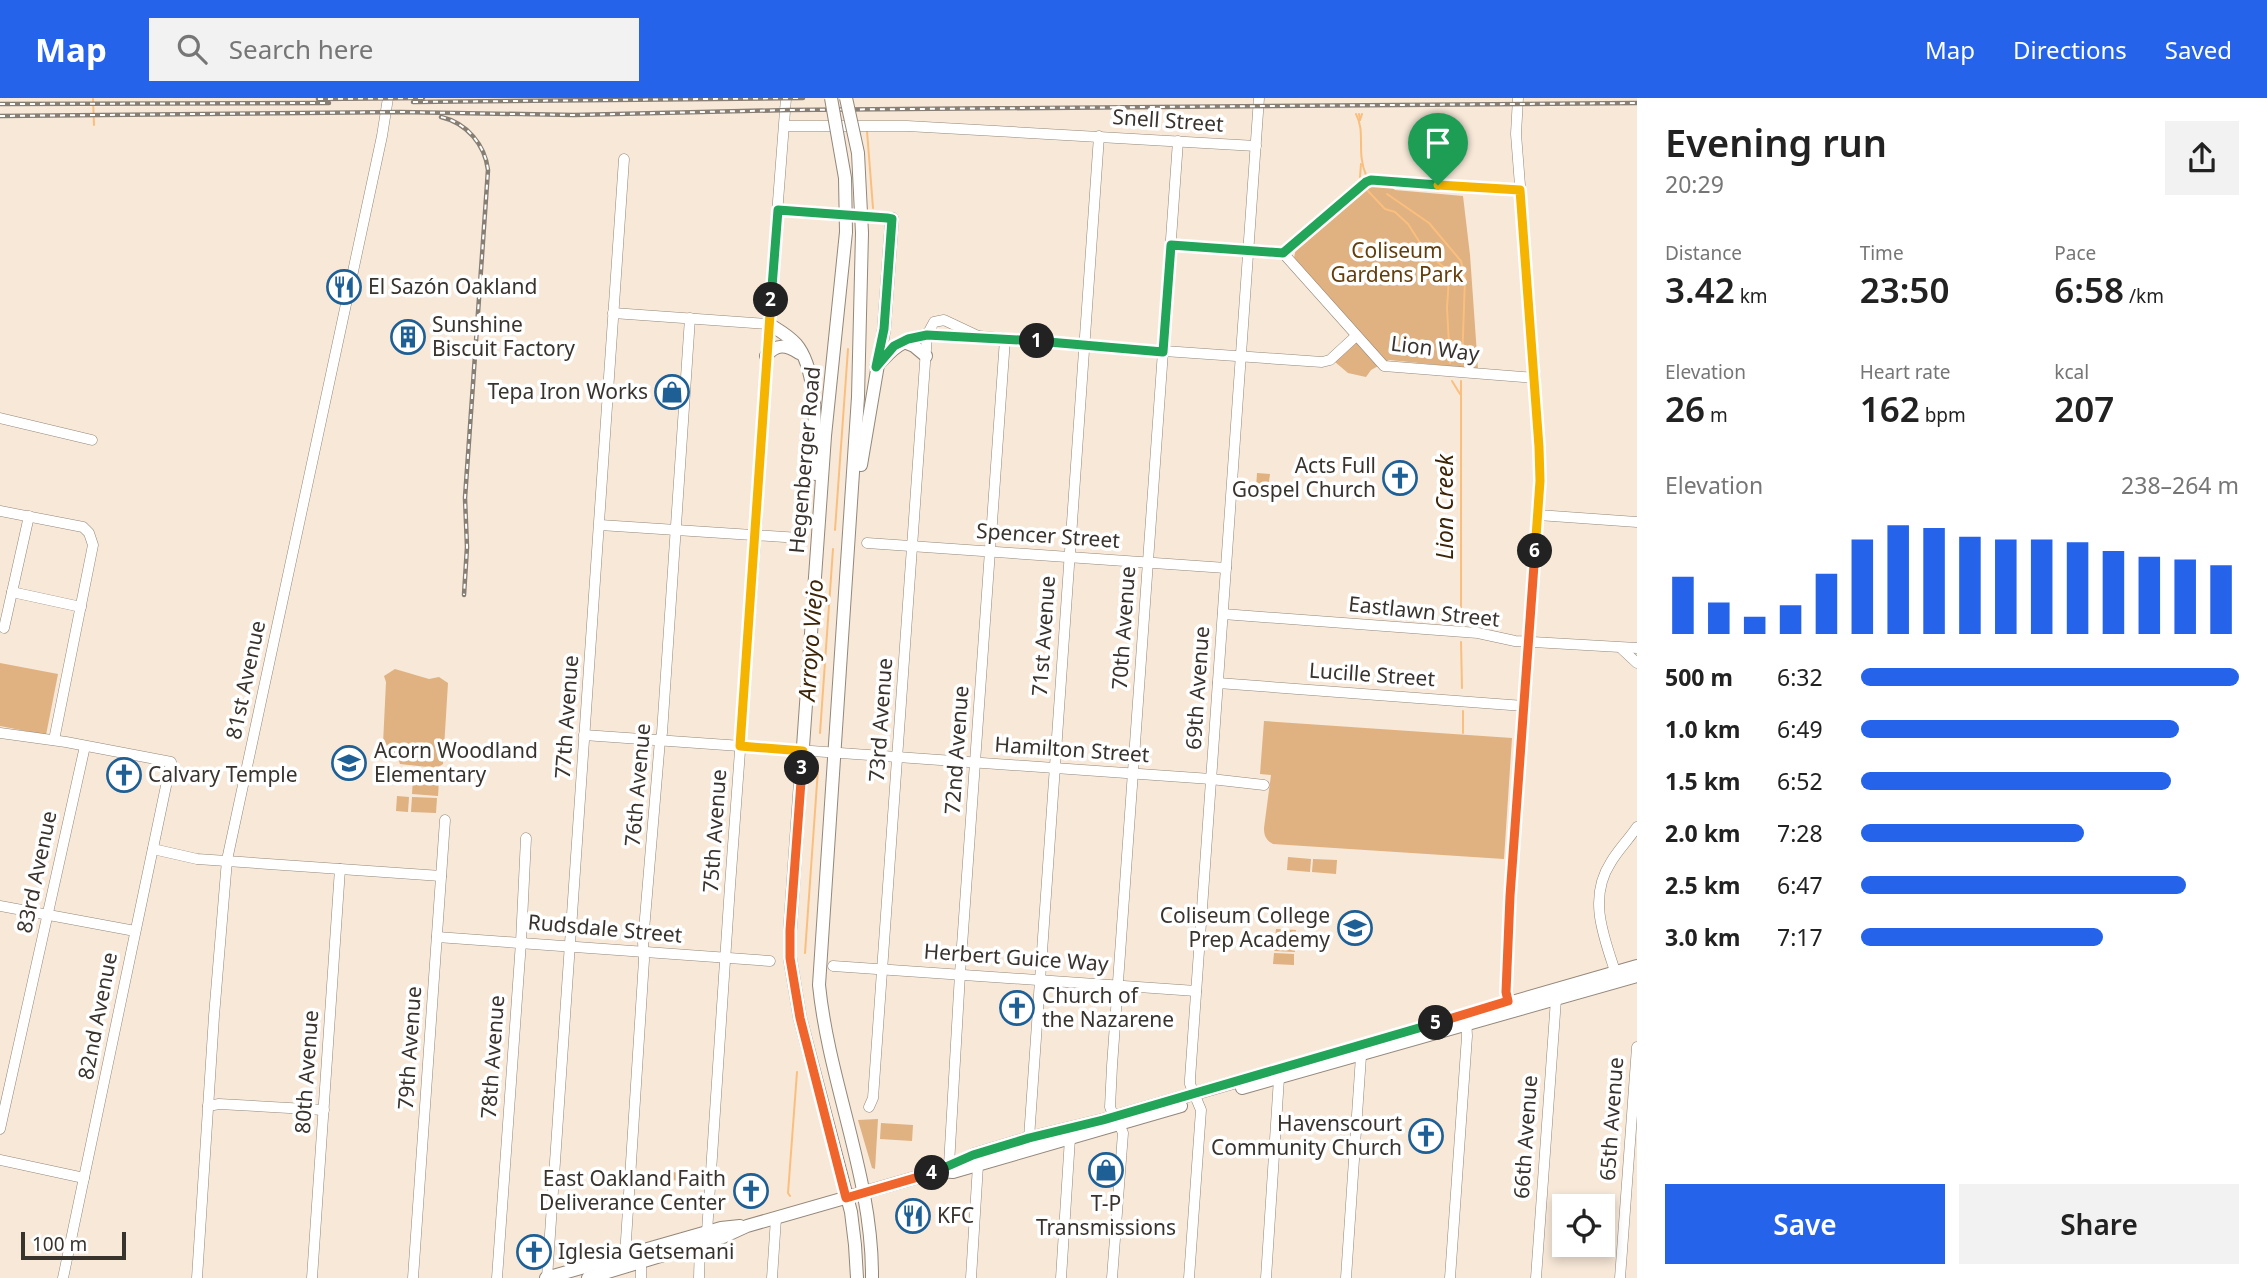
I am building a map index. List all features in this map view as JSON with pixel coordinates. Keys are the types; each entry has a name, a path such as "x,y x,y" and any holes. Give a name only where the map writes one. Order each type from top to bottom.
{"main road":[{"name":"Hegenberger Road","path":"831,98 843,166 846,232 825,436 790,958 800,1018 846,1198"},
{"path":"846,98 858,153 862,233 858,397 819,985 827,1039 863,1193 871,1241 872,1278"},
{"path":"849,542 884,329 892,219"},
{"path":"769,324 789,337 804,357 812,391 818,540"},
{"path":"876,367 894,346 927,335"},
{"path":"904,342 926,356"},
{"path":"766,355 775,347 788,345 804,357"},
{"path":"547,1278 704,1237 735,1233 747,1226 944,1168 1029,1138 1117,1120 1195,1098 1637,966"},
{"path":"1510,1006 1556,999 1637,976"},
{"path":"1195,1098 1362,1056 1466,1019"},
{"path":"944,1168 953,1172 1070,1138 1117,1120"},
{"path":"846,1198 855,1237 856,1278"},
{"path":"588,1278 641,1262 704,1237"}],"street":[{"name":"81st Avenue","path":"197,1278 227,860 380,148 388,98"},
{"name":"69th Avenue","path":"1189,1278 1201,1110 1190,1079 1259,98"},
{"path":"1510,1006 1506,992 1510,896 1540,473 1516,134 1518,98"},
{"path":"786,101 798,119 809,126"},
{"name":"75th Avenue","path":"699,1278 725,958 786,101"},
{"name":"Snell Street","path":"785,126 889,125 1256,146"},
{"name":"71st Avenue","path":"1029,1138 1099,136"},
{"name":"70th Avenue","path":"1112,1278 1122,1138 1110,1103 1178,141"},
{"name":"77th Avenue","path":"547,1278 624,159"},
{"path":"1171,245 1283,253 1371,180 1520,190"},
{"path":"778,210 892,219"},
{"name":"Lion Way","path":"1283,253 1384,366 1535,378"},
{"path":"613,313 769,324"},
{"name":"76th Avenue","path":"625,1256 645,953 643,944 662,731 690,318"},
{"path":"978,336 944,320 934,322 927,335 967,338 978,336 1322,362 1330,359 1356,336"},
{"name":"73rd Avenue","path":"869,1107 873,1098 927,335"},
{"name":"72nd Avenue","path":"944,1168 976,763 1005,338"},
{"path":"0,418 92,440"},
{"path":"0,512 83,527 89,533 93,545 54,740"},
{"path":"1538,515 1637,522"},
{"path":"4,628 29,516"},
{"path":"600,525 800,538"},
{"name":"Spencer Street","path":"867,543 1226,568"},
{"path":"12,592 81,607"},
{"name":"Eastlawn Street","path":"1223,614 1478,633 1528,642 1637,648"},
{"path":"1622,649 1637,663"},
{"name":"Lucille Street","path":"1217,682 1524,706"},
{"path":"0,733 85,746"},
{"name":"Hamilton Street","path":"584,735 1264,785"},
{"name":"82nd Avenue","path":"64,1278 171,762 85,746"},
{"name":"83rd Avenue","path":"0,1129 5,1086 85,746"},
{"name":"79th Avenue","path":"413,1278 445,820"},
{"path":"1615,971 1598,912 1599,894 1605,872 1637,827"},
{"name":"78th Avenue","path":"497,1278 526,838"},
{"path":"153,849 197,859 441,876"},
{"name":"80th Avenue","path":"312,1278 340,869"},
{"path":"0,906 135,931"},
{"name":"Rudsdale Street","path":"437,937 770,961"},
{"name":"Herbert Guice Way","path":"833,966 1196,991"},
{"name":"66th Avenue","path":"1536,1278 1556,999"},
{"path":"1450,1278 1466,1019"},
{"name":"65th Avenue","path":"1620,1278 1637,1046"},
{"path":"1346,1278 1362,1056"},
{"path":"1266,1278 1279,1078"},
{"path":"208,1105 324,1110"},
{"path":"1061,1278 1070,1138"},
{"path":"0,1160 84,1178"},
{"path":"971,1278 978,1165"},
{"path":"772,1278 776,1218"},
{"path":"641,1262 641,1278"}],"green space":[{"name":"Coliseum Gardens Park","path":"1369,185 1389,185 1395,190 1463,196 1478,369 1389,360 1371,370 1366,377 1348,373 1335,362 1363,337 1294,258 1296,248"},
{"path":"1257,473 1270,474 1268,489 1256,488"},
{"path":"0,663 58,674 46,735 0,726"},
{"path":"395,669 429,679 439,677 448,683 443,764 437,768 400,764 397,755 383,744 384,676"},
{"path":"1264,721 1512,738 1504,859 1273,844 1264,831 1271,775 1260,774"},
{"path":"413,777 439,779 438,796 412,794"},
{"path":"397,796 409,797 408,812 396,811"},
{"path":"412,797 437,798 436,813 411,812"},
{"path":"1288,857 1311,859 1310,872 1287,870"},
{"path":"1313,859 1337,860 1336,874 1312,872"},
{"path":"1276,929 1296,930 1295,952 1274,951"},
{"path":"1274,953 1294,954 1294,965 1273,964"},
{"path":"878,1119 875,1169 872,1168 858,1120"},
{"path":"881,1123 913,1125 912,1141 880,1139"},
{"path":"670,1172 701,1174 701,1182 669,1180"}],"waterway":[{"path":"93,99 94,125"},
{"name":"Lion Creek","path":"1356,114 1366,175"},
{"name":"Lion Creek","path":"1359,114 1360,120"},
{"name":"Lion Creek","path":"1360,120 1362,114"},
{"name":"Arroyo Viejo","path":"867,131 873,208"},
{"name":"Lion Creek","path":"1360,177 1361,164"},
{"name":"Lion Creek","path":"1368,191 1385,209 1395,212 1408,224 1426,252 1446,269 1449,277 1447,308 1450,363"},
{"name":"Lion Creek","path":"1387,194 1429,223 1461,261 1465,278 1462,364"},
{"name":"Arroyo Viejo","path":"835,530 848,349"},
{"name":"Lion Creek","path":"1452,381 1460,394"},
{"name":"Lion Creek","path":"1461,381 1461,619"},
{"name":"Arroyo Viejo","path":"820,733 833,549"},
{"name":"Lion Creek","path":"1461,642 1462,688"},
{"name":"Lion Creek","path":"1463,711 1463,733"},
{"name":"Arroyo Viejo","path":"805,953 818,769"},
{"name":"Arroyo Viejo","path":"790,1196 788,1193 797,1072"}],"railway":[{"path":"318,99 423,98"},
{"path":"413,102 803,98"},
{"path":"0,104 329,103"},
{"path":"0,116 400,112 574,115 789,110 1637,103"},
{"path":"441,117 459,124 473,136 483,152 488,170 465,498 467,547 464,595"}],"place":[{"name":"El Sazón Oakland","path":"344,287"},
{"name":"Sunshine Biscuit Factory","path":"408,337"},
{"name":"Tepa Iron Works","path":"672,392"},
{"name":"Acts Full Gospel Church","path":"1400,478"},
{"name":"Acorn Woodland Elementary","path":"349,763"},
{"name":"Calvary Temple","path":"124,775"},
{"name":"Coliseum College Prep Academy","path":"1355,928"},
{"name":"Church of the Nazarene","path":"1017,1008"},
{"name":"Havenscourt Community Church","path":"1426,1136"},
{"name":"T-P Transmissions","path":"1106,1170"},
{"name":"East Oakland Faith Deliverance Center","path":"751,1191"},
{"name":"KFC","path":"913,1216"},
{"name":"Iglesia Getsemani","path":"534,1252"}],"route":[{"path":"1371,180 1438,185 1520,190 1540,481 1510,896 1506,992 1508,1001 1079,1127 1029,1138 973,1155 939,1171 846,1198 800,1018 790,958 803,751 740,746 778,210 892,219 884,329 876,367 894,346 908,339 927,335 967,338 978,336 1163,352 1171,245 1283,253 1366,182 1371,180"}]}
